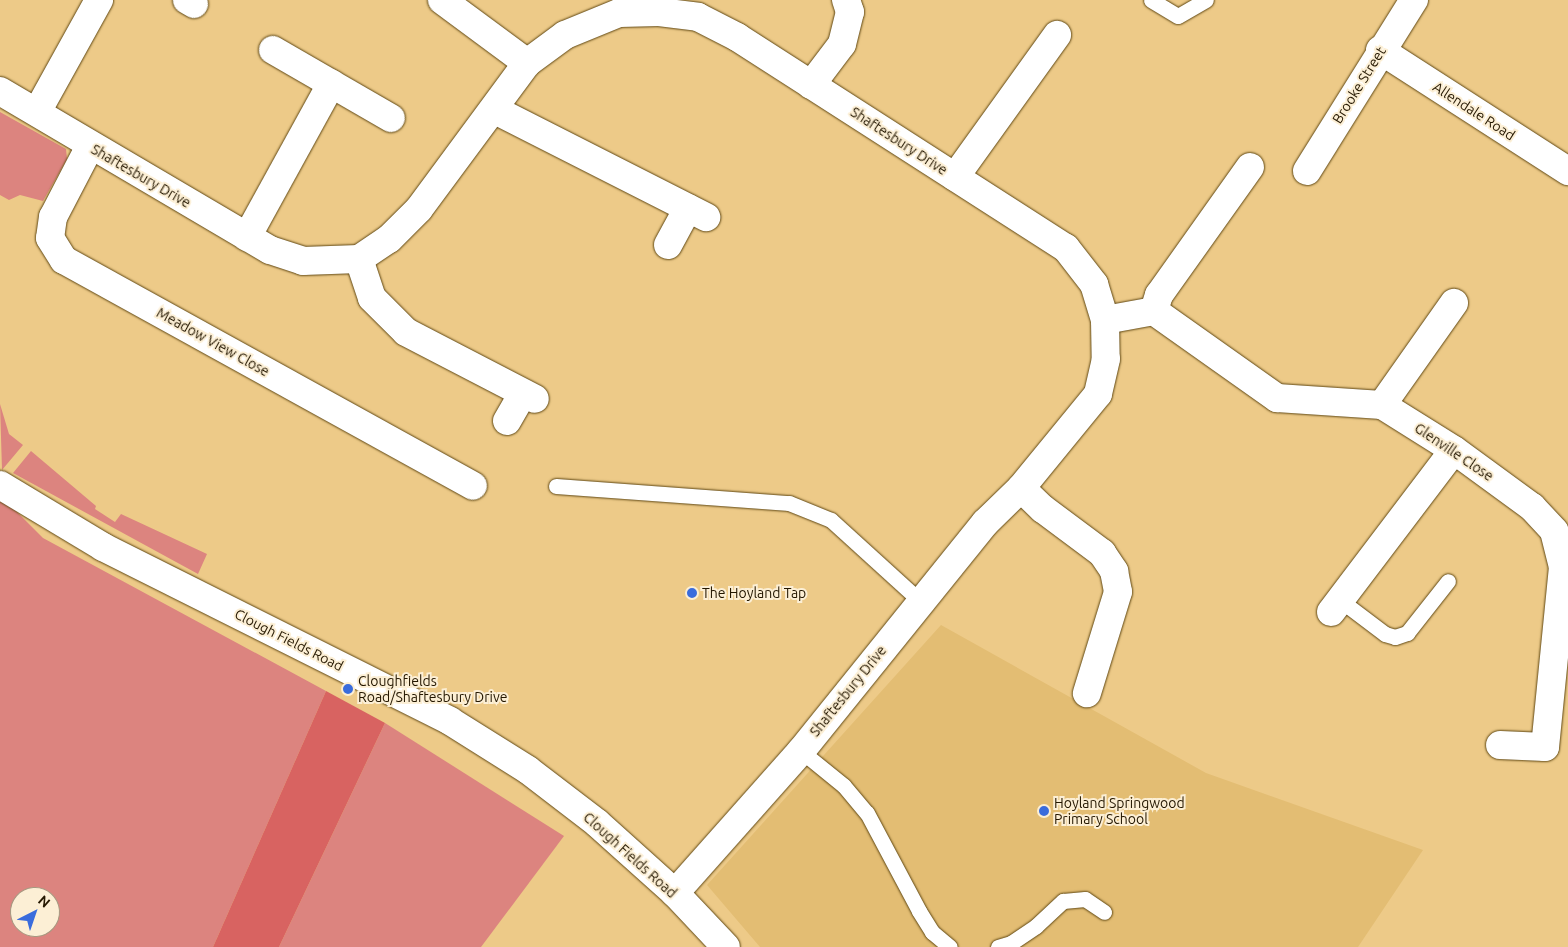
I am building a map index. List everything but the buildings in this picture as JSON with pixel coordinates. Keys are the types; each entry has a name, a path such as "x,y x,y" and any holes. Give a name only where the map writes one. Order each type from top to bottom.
{"street":[{"path":"36,112 99,0"},
{"path":"442,0 527,63"},
{"path":"811,85 842,44 850,12 846,0"},
{"name":"Brooke Street","path":"1307,171 1380,50 1414,0"},
{"name":"Shaftesbury Drive","path":"0,91 90,146 270,250 303,261 359,259 389,239 419,208 495,110 527,63 564,35 619,13 659,12 698,17 738,37 1066,248 1094,284 1105,320 1106,359 1098,394 1021,488 985,523 920,601 801,751 675,893"},
{"path":"956,177 1057,35"},
{"path":"273,50 391,118"},
{"name":"Allendale Road","path":"1380,50 1568,171"},
{"path":"247,236 331,84"},
{"path":"495,110 697,212 668,245"},
{"name":"Meadow View Close","path":"90,146 53,217 50,238 64,260 473,486"},
{"path":"1105,320 1154,311 1159,294 1250,168"},
{"path":"359,259 372,298 389,320 406,332 529,396 507,422"},
{"path":"1382,405 1454,303"},
{"name":"Glenville Close","path":"1154,311 1277,398 1382,405 1454,450 1538,513 1554,531 1563,567 1545,748 1500,745"},
{"path":"1335,606 1454,450"},
{"name":"Clough Fields Road","path":"0,485 103,547 450,721 528,770 597,823 675,893 726,947"},
{"path":"1021,488 1042,509 1102,553 1114,571 1118,592 1088,693"}],"lane":[{"path":"1151,0 1178,16 1206,0"},
{"path":"556,486 789,503 832,520 920,601"},
{"path":"1335,606 1385,634 1395,637 1407,633 1448,581"},
{"path":"801,751 844,786 868,813 919,911 932,932 950,947"},
{"path":"998,947 1011,943 1036,926 1064,901 1085,899 1104,912"}],"shaded area":[{"path":"0,112 66,149 67,159 43,201 20,195 9,200 0,195"},
{"path":"0,404 9,434 23,445 2,470"},
{"path":"31,451 96,506 95,509 115,522 121,514 207,554 198,574 13,473"},
{"path":"0,495 43,538 326,691 213,947 0,947"},
{"name":"Hoyland Springwood Primary School","path":"941,625 1206,773 1423,850 1358,947 760,947 707,885"},
{"path":"326,691 385,723 279,947 213,947"},
{"path":"385,723 564,836 481,947 279,947"}],"place":[{"name":"The Hoyland Tap","path":"692,593"},
{"name":"Cloughfields Road/Shaftesbury Drive","path":"348,689"},
{"name":"Hoyland Springwood Primary School","path":"1044,811"}]}
